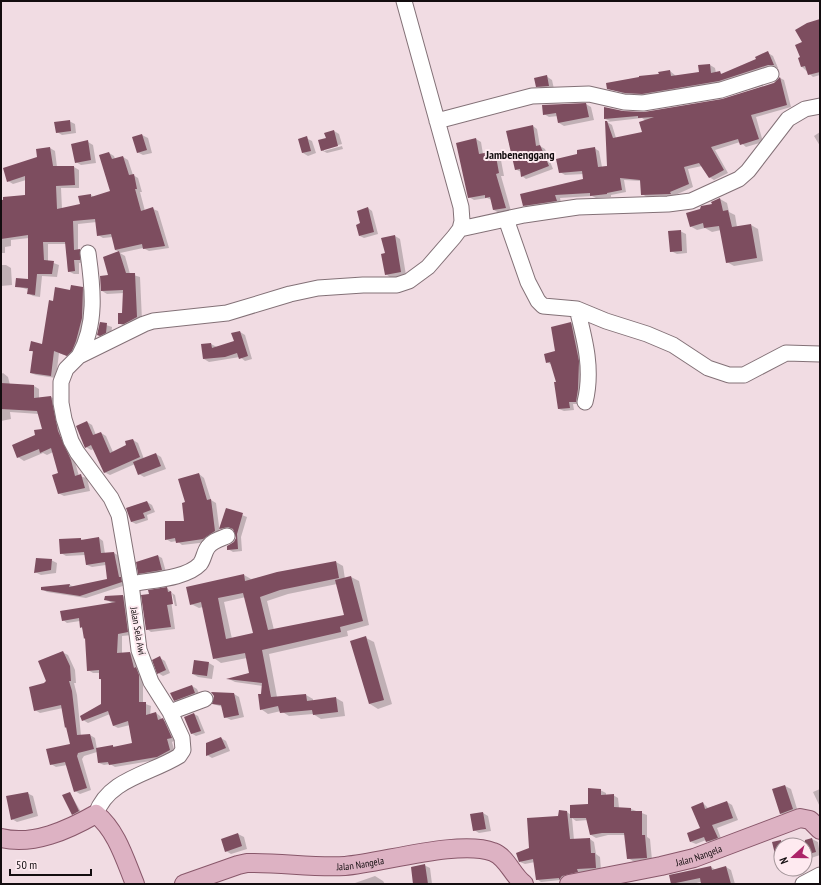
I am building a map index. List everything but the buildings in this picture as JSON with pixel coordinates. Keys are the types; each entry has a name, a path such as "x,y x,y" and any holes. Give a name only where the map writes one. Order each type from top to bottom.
{"main road":[{"path":"1,838 15,841 31,840 77,825 96,814 104,822 118,842 135,884"},
{"name":"Jalan Nangela","path":"569,884 694,858 800,818 810,820 820,830"},
{"name":"Jalan Nangela","path":"184,884 238,864 279,863 344,866 468,848 498,854 523,884"}],"street":[{"path":"79,356 144,324 227,312 290,294 318,288 364,285 397,285 409,281 428,267 460,229 462,221 461,207 404,1"},
{"path":"437,121 532,96 589,94 624,102 643,103 721,90 771,74"},
{"path":"460,229 506,219 578,207 674,204 691,201 739,179 748,171 788,119 804,109 820,106"},
{"path":"506,219 528,282 540,304 551,308 578,309 606,321 647,334 673,346 708,368 720,373 744,375 786,353 820,354"},
{"path":"79,356 90,333 92,317 93,285 88,254"},
{"path":"578,309 587,348 589,376 585,402"},
{"name":"Jalan Sela Awi","path":"79,356 66,369 61,382 61,403 74,447 107,492 119,515 131,584 139,650 151,682 170,712 182,738 183,750 173,760 128,780 109,792 99,805 96,814"},
{"path":"131,584 182,575 192,570 200,564 207,548 212,543 226,536"},
{"path":"170,712 205,699"},
{"path":"803,884 820,875"}],"district":[{"name":"Jambenenggang","path":"520,154"}]}
